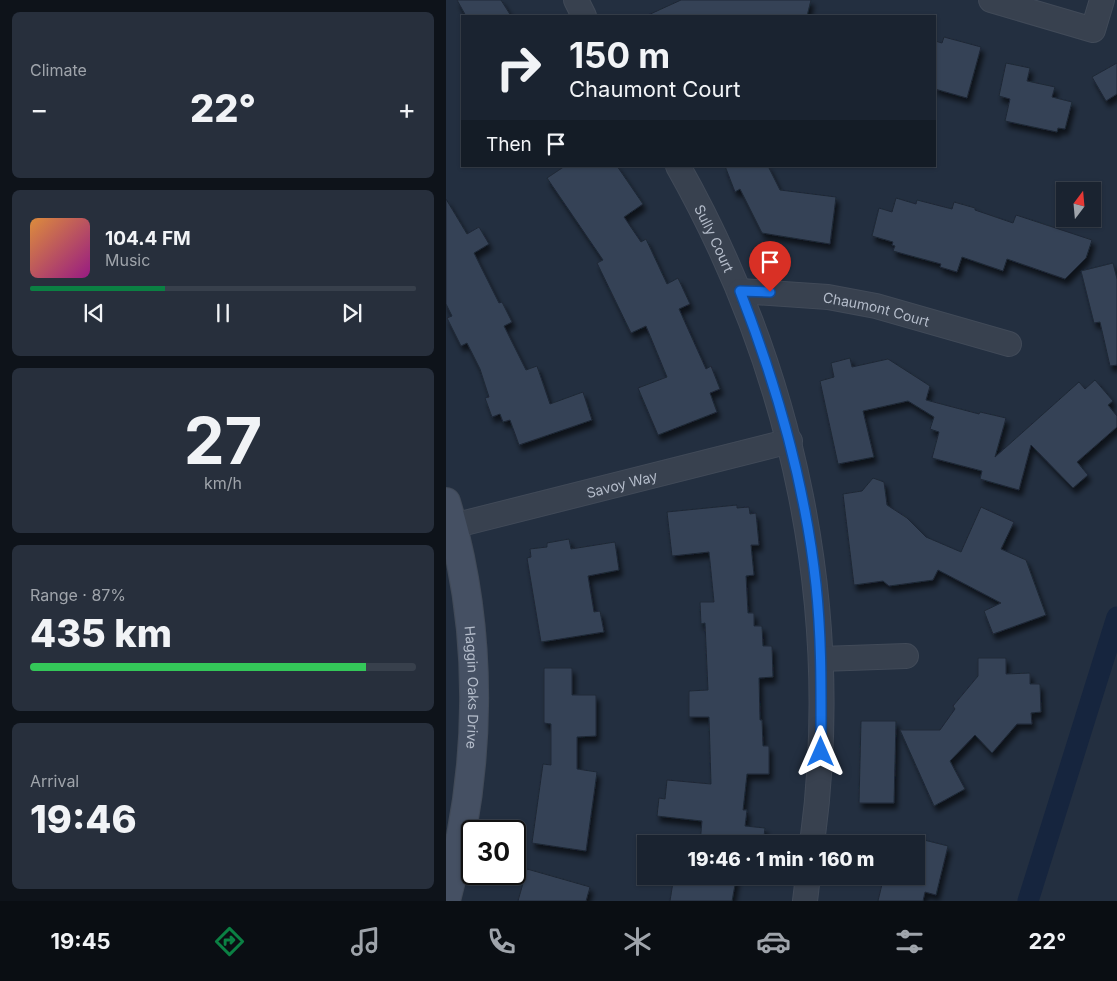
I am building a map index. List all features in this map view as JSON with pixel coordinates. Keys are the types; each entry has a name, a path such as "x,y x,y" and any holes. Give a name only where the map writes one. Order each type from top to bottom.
{"street":[{"path":"576,0 584,15"},
{"path":"991,0 1093,30 1102,0"},
{"name":"Sully Court","path":"679,167 701,206 740,291 763,352 790,441 805,511 814,576 821,659 821,752 813,835"},
{"name":"Chaumont Court","path":"740,291 828,297 876,306 1010,344"},
{"name":"Savoy Way","path":"449,514 790,441"},
{"name":"Haggin Oaks Drive","path":"446,900 456,866 465,816 472,765 475,702 472,639 466,589 449,514"},
{"path":"821,659 906,656"},
{"path":"804,901 807,885"}],"building":[{"path":"457,0 501,0 510,15 465,15"},
{"path":"681,0 811,0 807,15 648,15"},
{"path":"944,37 981,47 967,98 936,89 936,41 942,43"},
{"path":"1006,63 1030,68 1027,81 1055,87 1052,97 1072,102 1065,129 1058,128 1057,132 1005,121 1010,99 999,96"},
{"path":"1117,63 1117,94 1106,101 1092,77"},
{"path":"564,167 618,167 643,204 624,217 641,242 646,239 667,284 678,278 690,304 679,309 706,369 711,366 720,389 710,393 717,412 658,435 638,388 667,377 646,326 631,333 597,263 603,260 547,178"},
{"path":"725,167 768,167 780,190 836,197 830,244 762,233 740,189 735,192"},
{"path":"896,198 916,204 917,200 952,209 954,202 1013,223 1016,215 1092,240 1086,258 1065,279 1007,259 1003,271 962,257 957,272 940,267 941,264 893,251 895,246 892,245 893,242 872,236 879,208 892,212"},
{"path":"446,199 467,234 479,227 489,244 474,253 499,303 502,302 512,322 504,326 526,370 537,366 550,404 583,392 592,420 519,445 510,420 503,422 500,414 492,417 485,398 489,397 480,369 467,343 461,346 447,318 452,316 446,304"},
{"path":"1113,263 1117,279 1117,365 1110,366 1100,322 1094,323 1081,271"},
{"path":"850,358 852,367 888,359 930,386 926,400 979,414 980,412 1006,418 995,457 1079,382 1085,389 1095,380 1113,401 1108,405 1117,416 1117,427 1077,462 1088,475 1073,488 1031,445 1019,490 980,479 982,471 932,458 939,432 930,429 934,417 908,401 863,411 874,457 838,464 820,381 834,377 831,363"},
{"path":"873,478 884,482 887,505 907,518 926,537 961,552 981,507 1014,522 1001,549 1026,560 1046,615 993,634 984,611 1001,603 938,570 933,580 889,586 883,581 854,585 843,494 862,491"},
{"path":"737,505 737,508 749,507 750,514 756,513 759,545 751,545 754,575 746,576 748,613 754,613 754,626 762,626 763,646 772,646 773,677 759,678 760,720 762,720 763,746 769,746 769,774 747,774 743,810 747,810 745,826 765,828 764,835 701,835 702,821 657,816 659,798 665,799 667,780 711,784 709,717 689,717 689,691 708,690 705,623 701,624 700,602 714,602 709,552 672,556 667,512"},
{"path":"569,539 571,549 615,542 619,570 588,576 594,612 600,611 604,632 541,642 527,558 531,557 530,549 547,547 547,543"},
{"path":"978,658 1006,658 1006,674 1030,673 1030,684 1040,684 1041,712 1031,713 1032,724 1017,724 992,753 975,735 950,761 965,789 934,806 900,730 940,730 955,709 953,706 978,676"},
{"path":"544,668 572,668 572,695 596,695 596,736 577,737 577,769 597,772 586,851 532,843 543,764 551,765 551,724 544,723"},
{"path":"861,721 896,721 894,803 859,803"},
{"path":"925,840 948,846 936,895 925,892 923,901 878,901 882,885 925,885"},
{"path":"527,869 590,887 586,901 518,901 522,885 526,885"},
{"path":"673,885 735,885 732,901 670,901"}],"waterway":[{"path":"1028,901 1117,617"}],"route":[{"path":"770,292 740,291 763,352 790,441 805,511 816,585 821,659 821,752"}]}
